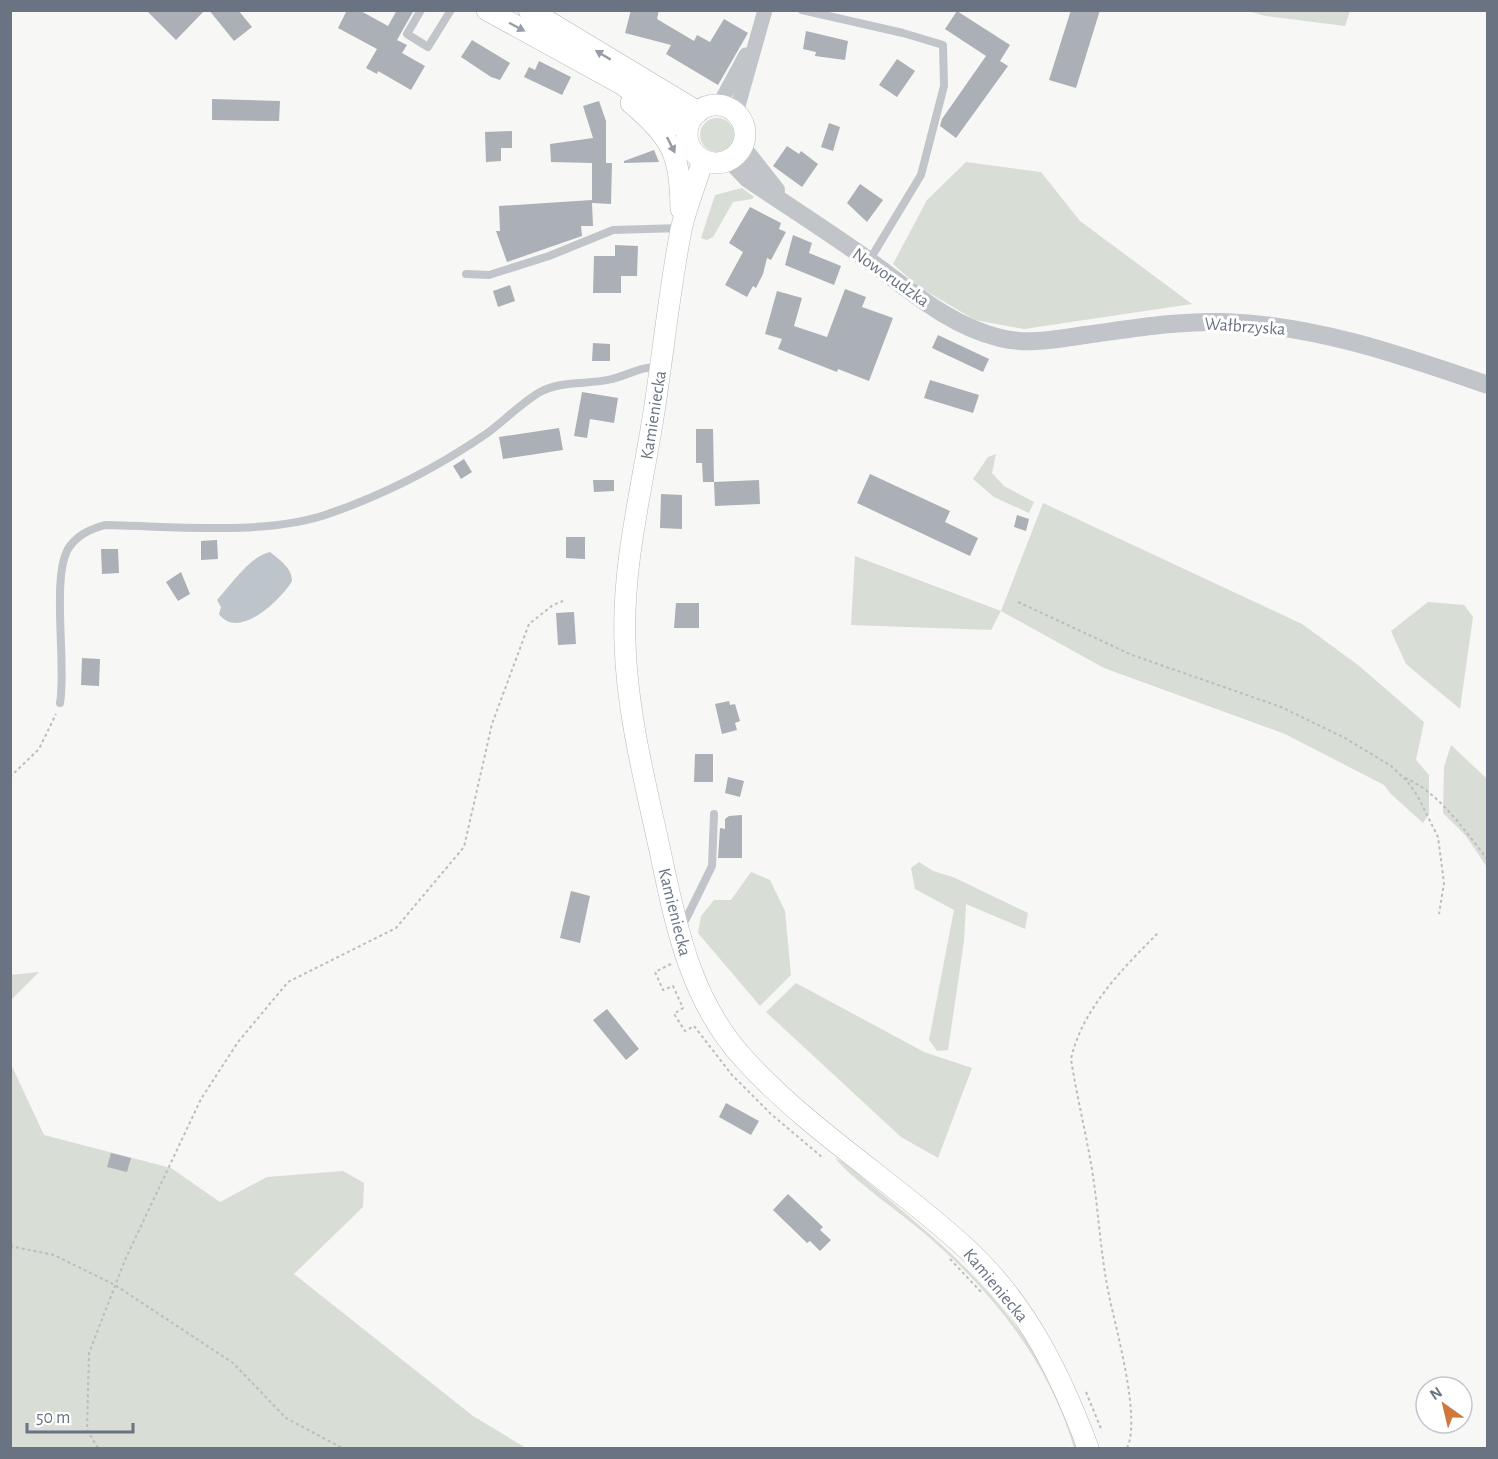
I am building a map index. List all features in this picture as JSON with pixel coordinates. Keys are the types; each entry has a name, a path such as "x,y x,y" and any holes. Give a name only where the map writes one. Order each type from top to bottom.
{"main road":[{"path":"487,10 693,121"},
{"path":"530,10 693,121"},
{"path":"583,63 652,121 667,137 680,170 682,228"},
{"path":"704,108 728,109 745,129 723,158 690,148 693,121 704,108"},
{"name":"Kamieniecka","path":"723,158 701,203 682,228 632,536 625,595 628,687 675,923 686,960 701,995 715,1020 743,1058 838,1144 968,1250 1020,1310 1068,1393 1088,1449"}],"street":[{"path":"728,109 765,10"},
{"name":"Noworudzka","path":"723,158 958,323 997,337"},
{"name":"Wałbrzyska","path":"997,337 1018,342 1043,341 1169,324 1221,322 1299,330 1378,348 1488,385"}],"lane":[{"path":"421,10 407,33 428,47 451,10"},
{"path":"802,10 903,33 943,45 944,86 921,175 869,261"},
{"path":"466,274 489,276 549,256 613,230 682,228"},
{"path":"60,703 62,568 69,547 84,532 105,525 246,527 289,523 326,515 427,471 486,434 542,391 583,382 611,380 646,366 661,367"},
{"path":"675,923 686,919 712,866 714,814"}],"path":[{"path":"98,1449 87,1431 89,1353 115,1285 201,1099 238,1042 288,982 396,928 464,847 492,724 529,624 553,605 563,601"},
{"path":"1018,602 1132,655 1281,707 1345,738 1391,766 1416,795 1438,837 1444,883 1439,914"},
{"path":"10,777 39,749 60,703"},
{"path":"1402,777 1418,783 1442,805 1488,860"},
{"path":"1127,1449 1131,1441 1124,1357 1110,1300 1092,1175 1071,1059 1075,1041 1087,1017 1131,960 1158,933"},
{"path":"671,963 675,973"},
{"path":"695,1019 714,1050 742,1082 827,1155"},
{"path":"10,1246 54,1255 115,1285 233,1363 286,1418 342,1449"},
{"path":"950,1259 989,1300"}],"shaded area":[{"path":"1247,11 1350,11 1345,26 1266,16"},
{"path":"717,118 729,123 734,135 729,147 717,152 705,147 700,135 705,123"},
{"path":"966,162 1041,172 1080,221 1192,304 1024,329 975,320 919,287 893,264 927,200"},
{"path":"742,188 754,197 733,202 713,237 707,240 701,238 715,195"},
{"path":"996,454 992,473 1004,486 1034,502 1029,513 994,497 973,479 988,457"},
{"path":"1043,503 1302,624 1358,665 1424,722 1416,760 1429,775 1429,814 1423,823 1384,785 1285,734 1104,668 1001,611"},
{"path":"270,552 288,568 292,581 279,598 258,615 237,623 227,621 219,614 221,607 217,600 248,565"},
{"path":"855,556 1001,611 991,630 851,625"},
{"path":"1428,602 1464,605 1473,617 1460,709 1406,664 1391,631"},
{"path":"1451,745 1487,779 1487,867 1466,836 1443,813 1444,767"},
{"path":"919,862 933,871 953,877 1028,913 1025,929 966,904 964,941 948,1050 937,1051 929,1040 954,910 915,889 911,868"},
{"path":"751,872 770,880 785,911 791,975 760,1006 698,933 701,916 714,900 731,900"},
{"path":"39,972 11,1000 11,975"},
{"path":"796,983 924,1052 972,1068 938,1158 901,1137 766,1012"},
{"path":"10,1062 44,1135 171,1168 220,1202 267,1177 343,1171 364,1183 363,1207 294,1274 473,1416 526,1448 11,1448"},
{"path":"835,1158 845,1163 925,1230 976,1278 999,1304 1020,1331 1045,1372 1077,1448 1074,1448 1049,1384 1013,1327 992,1300 944,1251"}],"building":[{"path":"146,10 205,10 176,40"},
{"path":"209,10 238,10 252,27 234,41"},
{"path":"347,10 359,10 388,26 397,10 414,10 397,40 407,45 402,53 425,66 411,90 378,71 377,74 366,68 377,49 338,28"},
{"path":"631,10 659,10 657,19 694,41 697,35 710,42 724,19 748,33 718,85 666,54 671,45 625,33"},
{"path":"1071,10 1100,10 1076,88 1049,80"},
{"path":"957,11 1010,45 1000,61 1008,66 956,138 940,126 942,119 986,56 945,29"},
{"path":"806,31 848,41 845,60 815,56 816,52 803,49"},
{"path":"472,40 510,63 500,80 491,77 461,57"},
{"path":"897,59 915,71 897,97 879,85"},
{"path":"539,61 571,77 562,95 524,77 529,67 535,70"},
{"path":"212,99 280,101 279,121 212,120"},
{"path":"599,101 606,121 606,163 612,163 611,204 592,203 593,226 581,226 582,236 507,262 496,231 500,231 499,206 592,200 592,163 551,162 550,144 593,138 583,106"},
{"path":"829,123 840,127 833,151 821,147"},
{"path":"512,131 512,148 501,148 501,161 486,162 485,132"},
{"path":"787,146 799,154 801,151 818,164 802,187 773,166"},
{"path":"654,150 659,162 624,163 624,161"},
{"path":"860,184 883,200 867,222 847,203"},
{"path":"750,207 781,223 779,229 786,232 771,260 767,258 756,288 753,286 747,297 725,285 743,252 729,243"},
{"path":"793,235 812,243 809,253 841,266 834,285 785,265"},
{"path":"615,245 638,246 637,276 621,276 621,293 593,293 594,256 615,256"},
{"path":"510,285 515,301 498,307 493,291"},
{"path":"845,289 866,297 862,307 893,318 869,381 838,369 837,372 778,349 782,339 765,334 777,291 802,298 794,326 827,337"},
{"path":"938,335 989,359 983,372 932,348"},
{"path":"593,343 610,344 610,361 592,361"},
{"path":"930,380 979,395 973,413 924,398"},
{"path":"582,392 618,398 614,423 590,419 587,438 574,436"},
{"path":"559,428 563,450 503,459 499,437"},
{"path":"696,429 713,429 714,482 703,482 702,463 696,463"},
{"path":"464,459 472,472 461,479 453,466"},
{"path":"870,474 950,511 945,522 978,538 970,556 857,503"},
{"path":"593,480 614,480 614,491 594,492"},
{"path":"759,480 760,504 715,506 714,482"},
{"path":"661,494 682,495 682,529 660,528"},
{"path":"1017,515 1029,519 1026,531 1014,527"},
{"path":"566,537 585,537 585,559 566,558"},
{"path":"217,540 218,559 201,560 201,541"},
{"path":"101,549 118,549 119,573 102,574"},
{"path":"181,572 190,594 178,601 166,582"},
{"path":"676,603 699,603 699,628 674,628"},
{"path":"574,612 576,644 558,645 556,613"},
{"path":"82,658 100,659 99,686 81,685"},
{"path":"729,701 730,705 735,704 740,721 735,723 737,730 722,734 715,704"},
{"path":"695,754 713,754 713,782 694,782"},
{"path":"728,777 744,781 740,797 725,793"},
{"path":"742,815 742,858 718,858 720,828 725,829 725,819 729,816"},
{"path":"571,891 590,896 580,943 560,938"},
{"path":"607,1009 639,1049 626,1060 593,1020"},
{"path":"726,1103 759,1121 751,1135 719,1117"},
{"path":"111,1153 131,1158 127,1172 107,1167"},
{"path":"788,1194 823,1227 820,1230 831,1240 820,1251 810,1241 807,1243 773,1210"}]}
